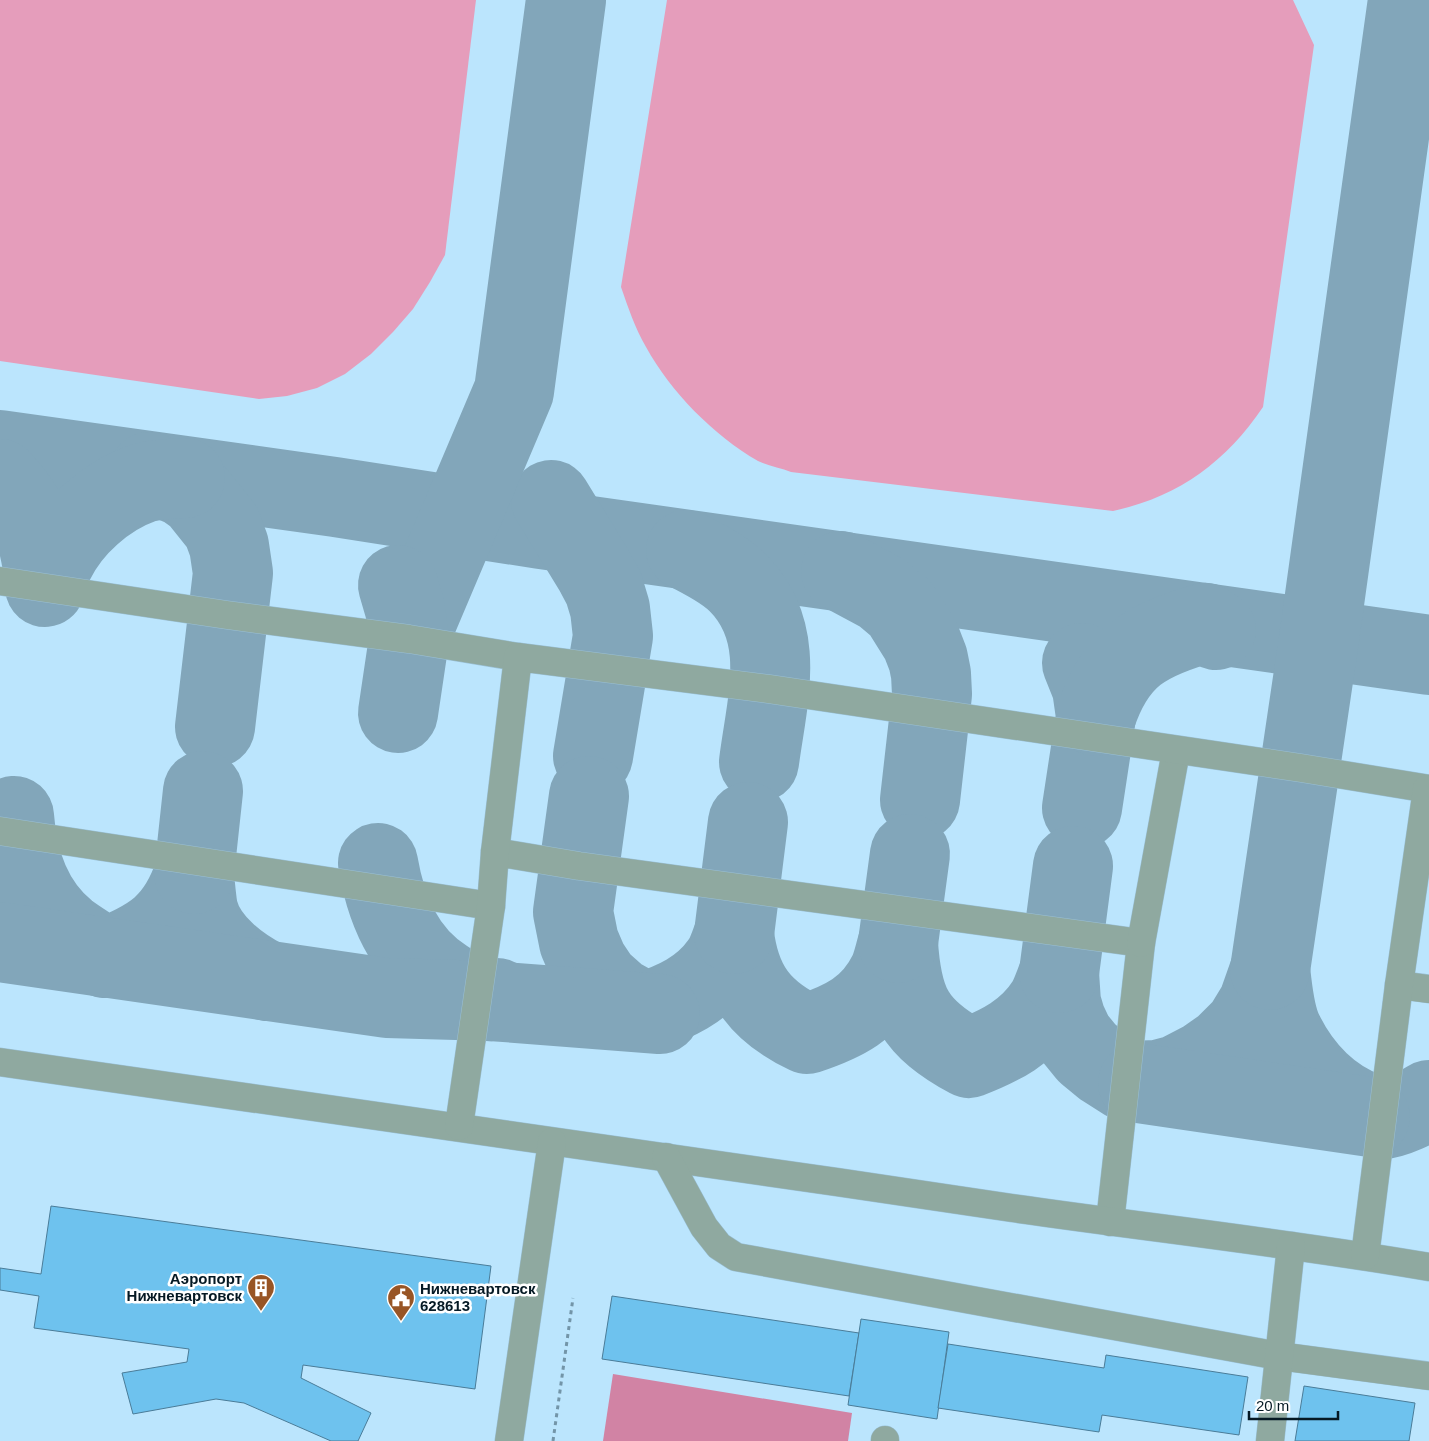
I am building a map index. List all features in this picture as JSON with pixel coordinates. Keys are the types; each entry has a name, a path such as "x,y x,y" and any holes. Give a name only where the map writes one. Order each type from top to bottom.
{"lane":[{"path":"0,581 227,615 408,638 518,657 769,689 1176,751 1301,768 1428,789 1399,985 1365,1256"},
{"path":"459,1126 491,906 495,852 518,657"},
{"path":"1110,1222 1141,943 1176,751"},
{"path":"0,831 491,906"},
{"path":"495,852 731,888 1141,943"},
{"path":"1399,985 1429,989"},
{"path":"0,1062 459,1126 552,1142 1110,1222 1365,1256 1429,1267"},
{"path":"509,1441 552,1142"},
{"path":"666,1157 704,1227 719,1246 736,1257 1279,1356 1429,1376"},
{"path":"1270,1441 1291,1246"}],"path":[{"path":"553,1441 573,1298"}],"shaded area":[{"path":"0,0 476,0 445,255 413,309 371,354 345,374 317,388 287,396 259,399 0,361"},
{"path":"667,0 1293,0 1314,45 1263,407 1249,427 1216,460 1179,486 1159,497 1113,511 791,472 758,461 725,439 694,411 656,364 642,340 621,287"},
{"path":"613,1374 852,1413 848,1441 603,1441"}],"building":[{"name":"Аэропорт Нижневартовск","path":"51,1206 491,1266 475,1389 303,1365 301,1378 371,1413 358,1441 331,1441 244,1403 216,1399 133,1414 122,1373 187,1362 189,1349 34,1328 39,1296 0,1290 0,1268 41,1274"},
{"path":"612,1296 859,1333 849,1396 602,1359"},
{"path":"861,1319 949,1332 937,1419 848,1405"},
{"path":"948,1344 1104,1368 1106,1355 1248,1377 1239,1435 1102,1415 1099,1432 938,1408"},
{"path":"1304,1386 1415,1403 1409,1441 1295,1441"}],"taxiway":[{"path":"409,639 514,391 566,0"},
{"path":"1270,970 1319,639 1408,0"},
{"path":"0,450 1429,655"},
{"path":"149,472 184,487 198,497 222,527 229,546 233,573 215,727"},
{"path":"0,479 28,516 38,542 45,587 50,571 61,549 80,525 103,504 143,483 185,478"},
{"path":"551,500 595,572 604,589 610,609 613,636 593,756"},
{"path":"686,550 720,569 738,583 754,603 764,623 769,645 770,668 769,691 759,762"},
{"path":"841,571 882,593 901,609 921,641 928,659 932,694 920,800"},
{"path":"398,585 405,609 409,639 398,713"},
{"path":"1096,716 1113,679 1136,653 1150,644 1184,629 1205,623 1216,630"},
{"path":"1082,663 1092,688 1096,716 1082,808"},
{"path":"194,874 203,791"},
{"path":"589,796 573,912 579,942 588,963 600,981 618,997 645,1012 687,994 705,981 723,960 734,934 741,968 756,995 777,1016 807,1034 844,1019 865,1005 874,996 889,972 898,943 903,982 914,1012 923,1025 935,1036 969,1058 1002,1043 1031,1022 1047,1002 1059,973 1061,1003 1066,1020 1074,1037 1087,1053 1126,1081 1158,1080 1177,1075 1204,1061 1224,1047 1244,1027 1258,1004 1270,970 1276,1011 1284,1034 1300,1060 1330,1092 1355,1107 1383,1119 1400,1115 1429,1100"},
{"path":"14,816 18,849 28,880 35,894 44,908 67,932 105,958 136,944 161,928 180,906 194,874 198,910 208,933 235,961 267,981"},
{"path":"734,934 748,822"},
{"path":"898,943 910,854"},
{"path":"378,863 381,880 392,914 408,944 419,957 446,980 468,992 491,1001 497,998"},
{"path":"1059,973 1073,866"},
{"path":"0,942 387,998 491,1001 660,1014"},
{"path":"1138,1083 1370,1117"}],"place":[{"name":"Аэропорт Нижневартовск","path":"261,1312"},
{"name":"Нижневартовск 628613","path":"401,1322"}]}
